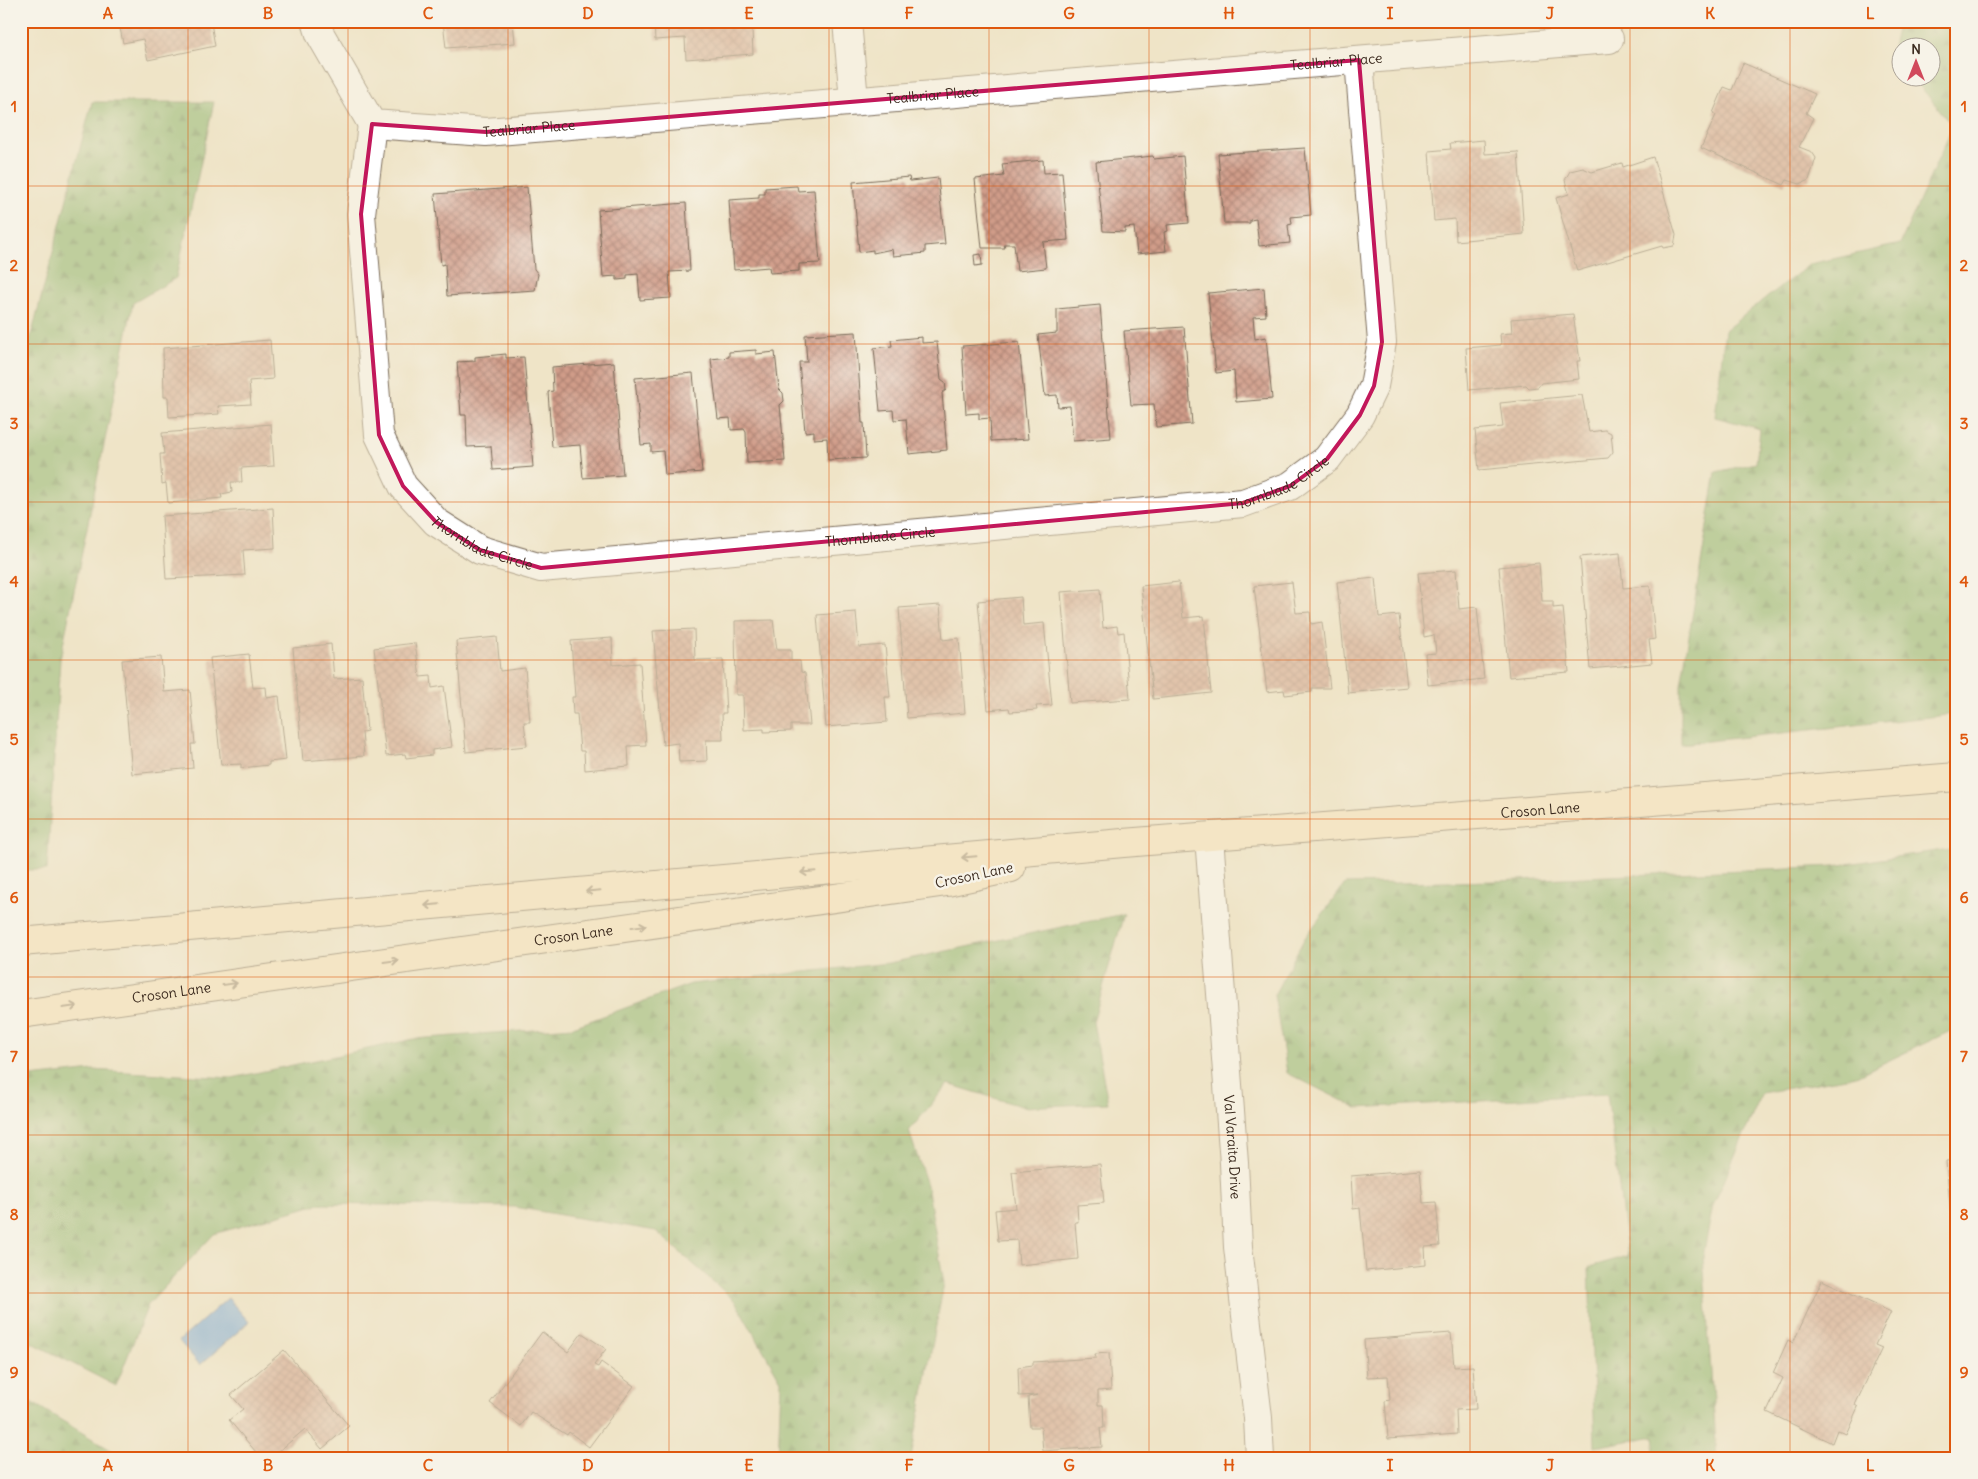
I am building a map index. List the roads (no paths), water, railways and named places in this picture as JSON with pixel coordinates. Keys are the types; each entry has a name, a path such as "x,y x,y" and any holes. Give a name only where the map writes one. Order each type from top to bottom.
{"main road":[{"name":"Croson Lane","path":"21,942 1123,843 1957,777"},
{"name":"Croson Lane","path":"21,1014 947,882 1123,843"}],"street":[{"path":"316,21 320,34 372,124"},
{"path":"847,21 854,100"},
{"name":"Tealbriar Place","path":"372,124 486,132 854,100 1610,40"},
{"name":"Thornblade Circle","path":"372,124 362,214 379,435 403,486 436,522 480,550 541,568 1243,503 1290,486 1327,459 1360,415 1374,386 1382,342 1359,60"},
{"name":"Val Varaita Drive","path":"1209,837 1234,1163 1238,1247 1257,1408 1260,1458"}],"water":[{"path":"228,1298 249,1322 200,1365 179,1341"}]}
